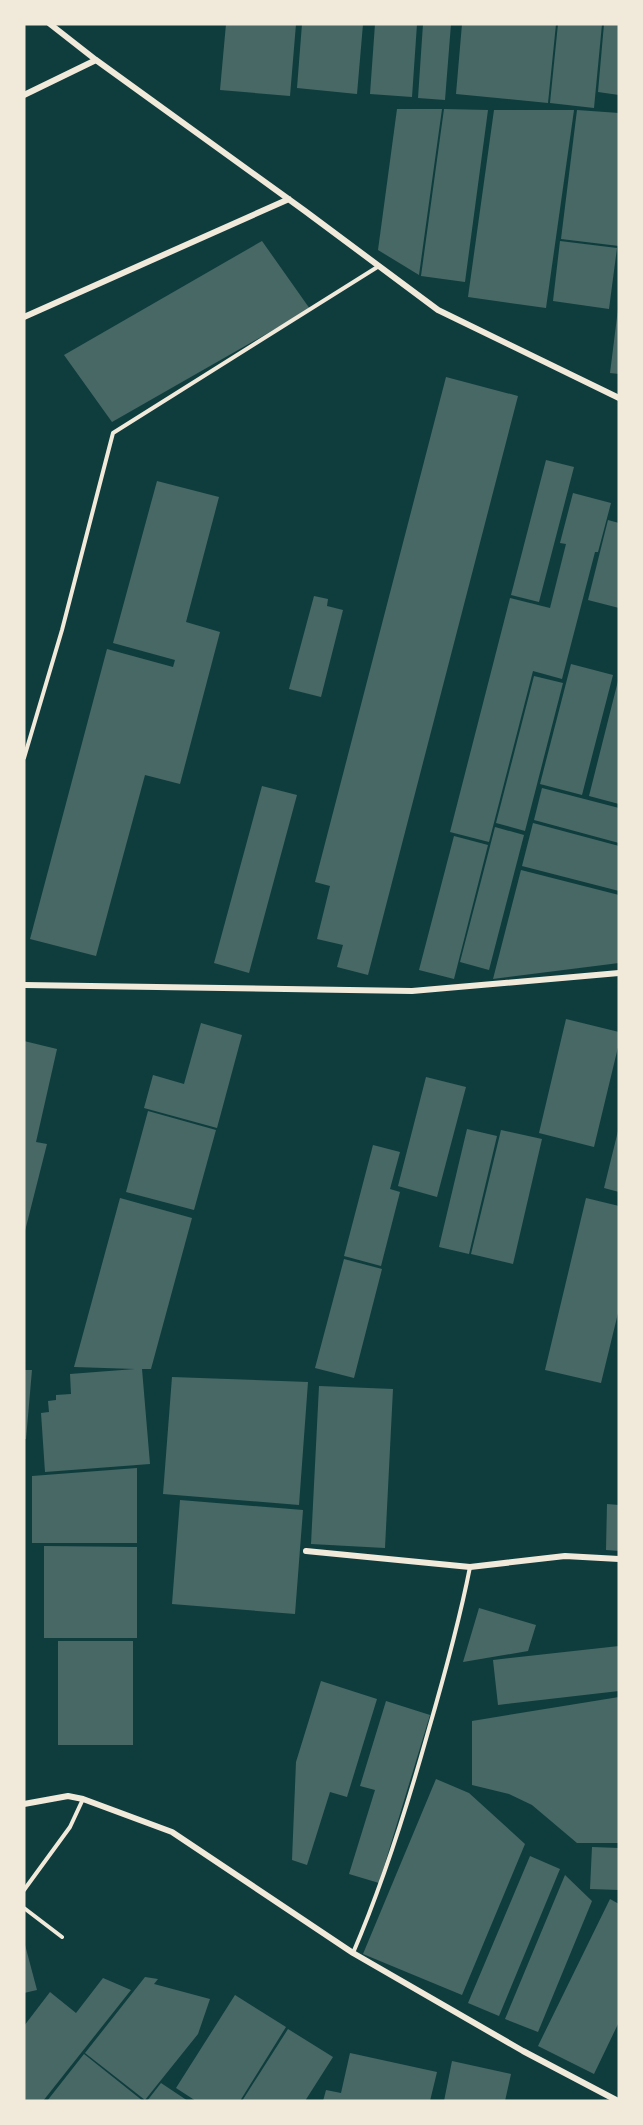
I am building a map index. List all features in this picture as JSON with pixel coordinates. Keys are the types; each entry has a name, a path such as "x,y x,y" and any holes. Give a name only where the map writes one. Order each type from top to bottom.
{"street":[{"path":"50,24 438,310 619,398"},
{"path":"24,95 96,60"},
{"path":"24,317 289,199"},
{"path":"24,985 412,991 619,973"},
{"path":"306,1551 470,1567 565,1556 619,1559"},
{"path":"24,1804 68,1796 83,1799 172,1832 353,1953 523,2051 618,2101"}],"lane":[{"path":"24,758 62,630 113,433 379,266"},
{"path":"353,1953 375,1902 406,1812 460,1614 470,1567"},
{"path":"24,1890 70,1827 83,1799"},
{"path":"24,1908 62,1938"}],"building":[{"path":"226,24 296,24 290,96 220,90"},
{"path":"302,24 363,24 357,94 297,88"},
{"path":"375,24 417,24 412,97 370,94"},
{"path":"423,24 451,24 445,100 418,98"},
{"path":"462,24 556,24 548,103 456,94"},
{"path":"558,24 602,24 594,108 550,103"},
{"path":"604,24 619,24 619,95 598,92"},
{"path":"397,109 442,109 419,275 378,250"},
{"path":"444,109 488,110 465,282 421,276"},
{"path":"494,110 574,110 546,308 468,297"},
{"path":"577,110 619,113 619,246 561,239"},
{"path":"262,241 310,309 112,422 64,355"},
{"path":"560,241 617,248 609,309 553,301"},
{"path":"619,309 619,374 610,373"},
{"path":"446,377 518,396 368,975 337,967 343,945 317,939 330,886 315,882"},
{"path":"546,460 574,467 539,602 511,595"},
{"path":"157,481 219,497 186,622 220,632 180,784 145,775 96,956 30,939 107,649 173,667 175,660 113,643"},
{"path":"573,493 611,503 598,552 595,552 562,679 533,671 489,842 450,832 510,598 550,608 566,544 560,543"},
{"path":"608,520 619,523 619,608 588,600"},
{"path":"314,596 328,599 327,606 343,610 321,697 289,689"},
{"path":"571,664 613,675 582,795 540,784"},
{"path":"534,676 563,683 525,831 496,823"},
{"path":"619,682 619,804 589,796"},
{"path":"262,786 297,795 249,973 214,963"},
{"path":"542,788 619,808 619,843 534,820"},
{"path":"533,823 619,846 619,891 522,866"},
{"path":"495,827 524,835 489,970 460,962"},
{"path":"454,836 488,845 454,979 419,970"},
{"path":"521,870 619,895 619,963 493,979"},
{"path":"566,1019 619,1032 619,1043 594,1147 539,1133"},
{"path":"201,1023 242,1035 217,1128 144,1108 153,1075 184,1084"},
{"path":"24,1041 57,1049 36,1142 47,1144 25,1231"},
{"path":"426,1077 466,1087 437,1197 398,1186"},
{"path":"148,1111 216,1130 194,1210 126,1192"},
{"path":"467,1129 497,1136 469,1254 439,1247"},
{"path":"501,1130 542,1139 513,1264 471,1254"},
{"path":"619,1131 619,1192 604,1188"},
{"path":"373,1145 400,1152 390,1189 400,1192 381,1266 344,1256"},
{"path":"120,1198 192,1218 151,1369 142,1369 150,1464 45,1472 41,1413 49,1412 48,1401 56,1400 56,1395 71,1394 70,1374 135,1369 74,1367"},
{"path":"586,1198 619,1206 619,1309 601,1383 545,1370"},
{"path":"344,1259 382,1269 354,1378 315,1368"},
{"path":"24,1370 32,1370 26,1439 24,1439"},
{"path":"172,1377 308,1382 299,1505 163,1494"},
{"path":"319,1386 393,1389 385,1548 311,1544"},
{"path":"137,1468 137,1543 32,1543 32,1476"},
{"path":"180,1500 303,1510 295,1614 172,1604"},
{"path":"607,1504 619,1505 619,1551 606,1550"},
{"path":"44,1546 137,1547 137,1638 44,1638"},
{"path":"479,1608 536,1625 528,1651 463,1662"},
{"path":"58,1641 133,1641 133,1745 58,1745"},
{"path":"619,1646 619,1691 498,1705 493,1660"},
{"path":"321,1681 377,1699 347,1797 330,1792 307,1865 292,1860 296,1762"},
{"path":"619,1697 619,1843 577,1843 532,1805 509,1794 472,1785 472,1721"},
{"path":"386,1701 430,1715 379,1883 349,1874 375,1790 360,1786"},
{"path":"436,1779 469,1793 525,1844 462,1995 363,1954"},
{"path":"592,1847 619,1848 619,1890 590,1889"},
{"path":"530,1856 560,1869 499,2016 468,2003"},
{"path":"565,1875 592,1901 538,2032 505,2019"},
{"path":"610,1899 619,1904 619,2022 594,2074 538,2046"},
{"path":"24,1941 37,1990 24,1993"},
{"path":"145,1977 158,1979 154,1984 210,1999 198,2034 145,2100 85,2053"},
{"path":"103,1978 131,1990 43,2101 24,2101 24,2026 50,1992 76,2013"},
{"path":"235,1995 286,2027 240,2101 196,2101 176,2088"},
{"path":"288,2029 333,2057 305,2101 242,2101"},
{"path":"350,2053 437,2072 430,2101 323,2101 326,2090 341,2093"},
{"path":"84,2054 143,2101 47,2101"},
{"path":"452,2061 511,2074 505,2101 444,2101"},
{"path":"161,2083 188,2101 147,2101"}]}
